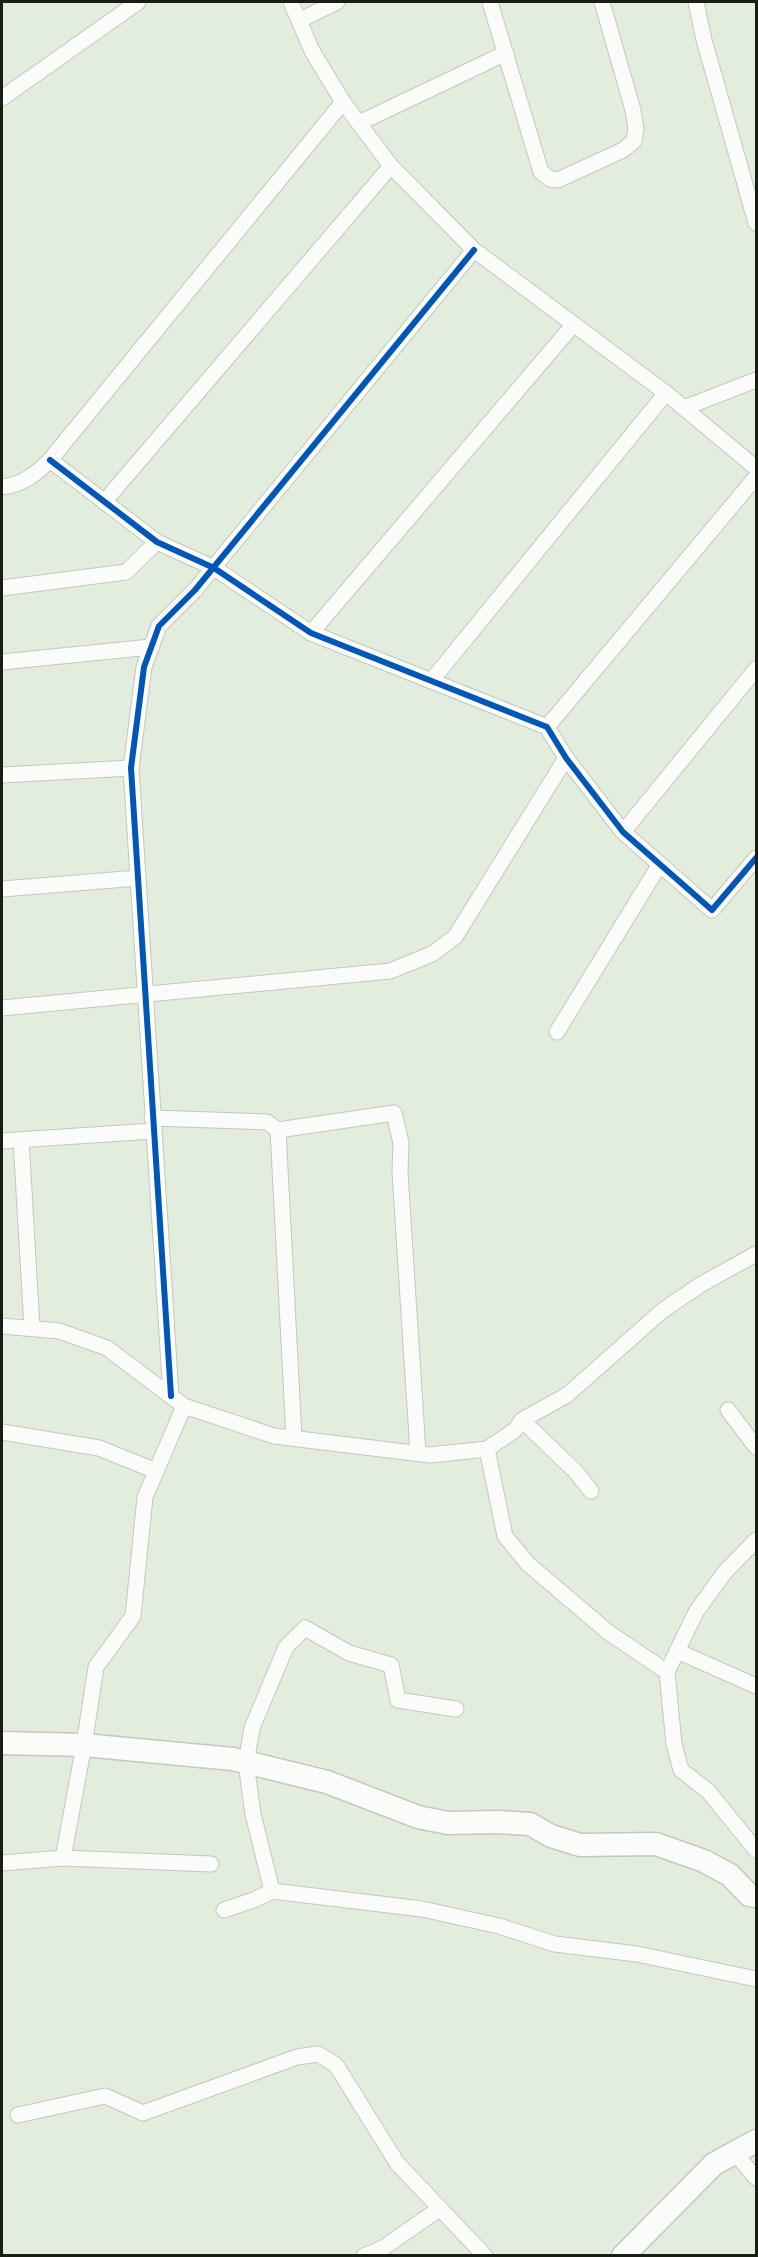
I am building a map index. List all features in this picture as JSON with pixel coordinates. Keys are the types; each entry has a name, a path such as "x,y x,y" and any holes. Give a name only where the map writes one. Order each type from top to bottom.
{"street":[{"path":"2,98 138,2"},
{"path":"291,2 312,51 343,102 392,166 474,250 666,393 756,468"},
{"path":"300,20 338,2"},
{"path":"490,2 541,172 550,179 558,180 623,150 634,141 636,129 633,110 602,2"},
{"path":"696,2 704,40 756,223"},
{"path":"359,123 506,53"},
{"path":"2,487 20,483 50,460 343,102"},
{"path":"104,502 392,166"},
{"path":"171,1396 131,768 144,667 159,626 214,568 474,250"},
{"path":"311,633 574,324"},
{"path":"684,408 756,380"},
{"path":"432,680 666,393"},
{"path":"50,460 157,542 214,568 311,633 546,727 566,758 623,832 712,910 756,858"},
{"path":"546,727 756,477"},
{"path":"2,588 126,572 157,542"},
{"path":"2,662 151,647"},
{"path":"623,832 756,669"},
{"path":"2,1008 390,971 432,954 455,938 566,758"},
{"path":"2,775 131,768"},
{"path":"557,1032 660,864"},
{"path":"2,889 138,879"},
{"path":"2,1141 152,1125 267,1122 278,1130 394,1113 401,1143 400,1173 418,1453"},
{"path":"278,1130 294,1438"},
{"path":"21,1140 32,1328"},
{"path":"2,1326 59,1330 107,1348 184,1406 274,1436 430,1455 487,1449 515,1430 522,1420 567,1395 662,1311 700,1285 756,1254"},
{"path":"63,1858 96,1667 133,1616 145,1497 184,1406"},
{"path":"728,1410 756,1447"},
{"path":"522,1420 576,1472 591,1491"},
{"path":"2,1432 99,1448 156,1471"},
{"path":"487,1449 505,1536 528,1563 608,1632 668,1672"},
{"path":"756,1540 725,1572 696,1612 668,1672 674,1744 681,1770 708,1791 756,1850"},
{"path":"272,1891 253,1814 246,1762 252,1728 286,1647 305,1628 349,1653 391,1665 398,1700 456,1709"},
{"path":"677,1651 756,1686"},
{"path":"2,1743 84,1745 233,1758 327,1782 418,1817 448,1823 530,1824 551,1836 580,1845 656,1844 704,1861 730,1875 749,1895 756,1896"},
{"path":"2,1863 63,1858 210,1864"},
{"path":"224,1910 272,1891 422,1909 499,1926 555,1944 637,1954 756,1979"},
{"path":"18,2115 105,2096 143,2114 297,2057 318,2054 336,2065 397,2163 485,2256"},
{"path":"623,2256 714,2164 756,2141"},
{"path":"734,2152 756,2178"},
{"path":"364,2256 383,2248 440,2209"}],"cycle path":[{"path":"171,1396 131,768 144,667 159,626 195,590 474,250"},
{"path":"50,460 157,542 214,568 311,633 547,727 566,758 623,832 712,910 756,858"}]}
